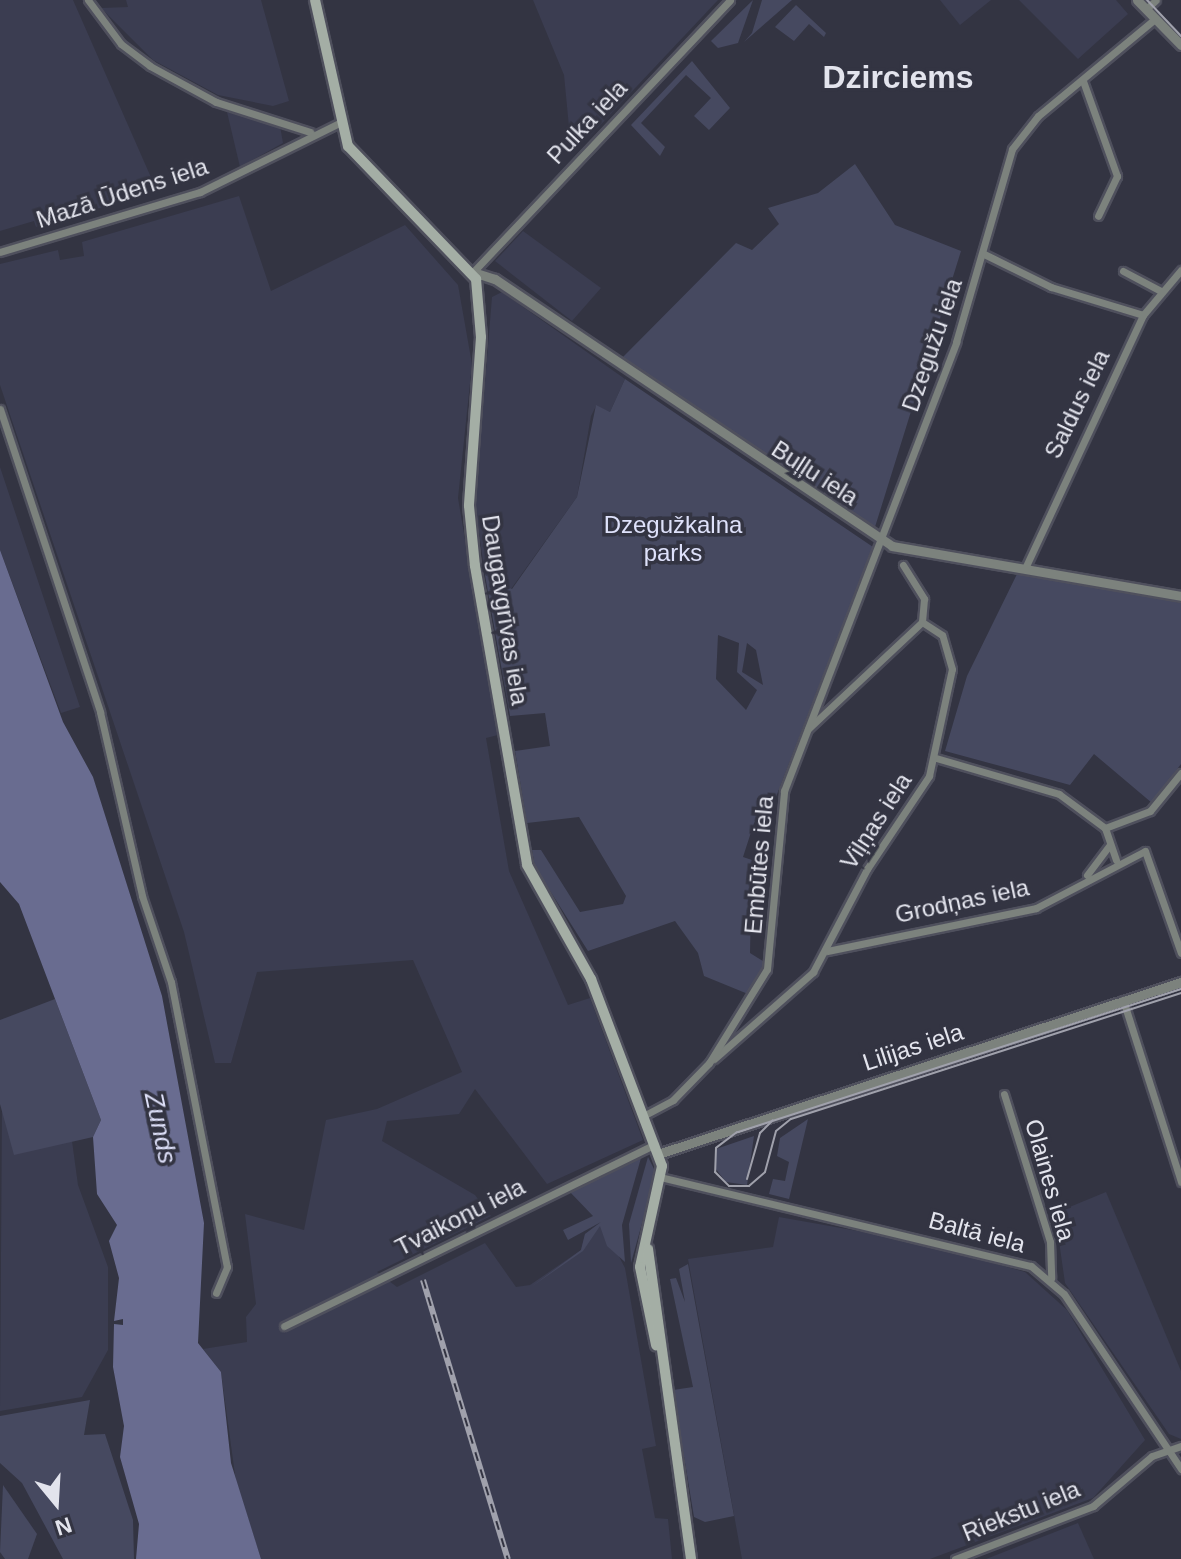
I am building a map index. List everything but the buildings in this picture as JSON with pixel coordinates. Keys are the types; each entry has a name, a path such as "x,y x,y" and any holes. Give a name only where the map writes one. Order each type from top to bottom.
{"main road":[{"path":"315,0 339,123 360,161 473,272"},
{"name":"Daugavgrīvas iela","path":"473,272 481,337 470,532 524,854 581,957 645,1115 664,1178 640,1274 656,1345 691,1559"}],"street":[{"path":"88,0 121,44 150,66 216,102 310,132"},
{"name":"Pulka iela","path":"473,272 730,0"},
{"path":"1137,0 1181,45"},
{"path":"1146,9 1156,0"},
{"name":"Dzegužu iela","path":"806,731 883,541 984,254 1018,139 1156,18"},
{"path":"1083,81 1117,176 1098,216"},
{"name":"Mazā Ūdens iela","path":"0,252 200,192 310,132 339,123"},
{"path":"984,254 1051,287 1143,315"},
{"name":"Saldus iela","path":"1026,566 1143,315 1181,270"},
{"path":"1123,271 1161,291"},
{"name":"Buļļu iela","path":"473,272 495,279 883,541 1181,596"},
{"path":"0,409 100,712 142,896 171,982 227,1267 216,1293"},
{"path":"903,565 924,599 922,622"},
{"name":"Embūtes iela","path":"645,1115 673,1100 709,1063 767,969 785,799 806,731 922,622"},
{"name":"Viļņas iela","path":"709,1063 795,989 827,951 936,758 952,669 942,635 922,622"},
{"path":"936,758 1059,794 1105,828 1116,860"},
{"path":"1105,828 1150,811 1181,773"},
{"name":"Grodņas iela","path":"827,951 1036,908 1086,877 1109,846"},
{"path":"1086,877 1116,860 1145,851 1181,953"},
{"name":"Lilijas iela","path":"656,1149 1181,982"},
{"path":"1123,1000 1181,1182"},
{"name":"Olaines iela","path":"1004,1094 1050,1242 1051,1278"},
{"name":"Tvaikoņu iela","path":"284,1326 656,1149"},
{"name":"Baltā iela","path":"664,1178 1001,1258 1051,1278 1181,1469"},
{"name":"Riekstu iela","path":"955,1559 1093,1506 1167,1450 1181,1446"}],"shaded area":[{"path":"0,0 73,0 157,191 36,227 34,221 0,231"},
{"path":"126,0 261,0 289,101 273,106 218,95 153,60 101,8 128,7"},
{"path":"533,0 718,0 590,136 569,127 564,75"},
{"path":"940,0 991,0 960,25"},
{"path":"1019,0 1116,0 1128,14 1078,59"},
{"path":"227,112 280,126 283,143 240,167"},
{"path":"239,196 271,291 405,225 458,285 472,364 458,498 498,735 486,738 509,871 568,1005 590,998 643,1140 547,1184 475,1089 459,1114 387,1121 382,1141 475,1195 491,1216 377,1272 397,1287 485,1243 516,1287 530,1285 581,1250 585,1234 601,1222 625,1268 656,1446 642,1449 655,1518 668,1519 672,1559 261,1559 236,1482 221,1372 203,1349 247,1342 246,1317 256,1304 245,1214 304,1230 326,1120 377,1109 462,1072 413,960 257,972 231,1063 215,1063 184,932 0,385 0,264 58,250 60,260 84,256 82,242"},
{"path":"523,231 601,288 572,321 495,261"},
{"path":"502,292 625,379 610,412 596,406 591,416 577,497 511,589 485,575 475,505 492,297"},
{"path":"0,467 80,707 61,713 0,550"},
{"path":"2,1104 55,1145 72,1141 78,1185 108,1267 108,1350 82,1397 0,1411"},
{"path":"1106,1192 1181,1371 1181,1439 1169,1434 1065,1283 1055,1213"},
{"path":"779,1217 920,1242 1025,1272 1067,1310 1145,1440 1093,1498 930,1559 742,1559 688,1259 773,1247"},
{"path":"1078,1523 1094,1559 986,1559"}],"green space":[{"path":"753,0 738,43 718,48 711,41"},
{"path":"762,0 792,0 744,42 752,33"},
{"path":"796,5 826,33 824,37 809,24 794,41 775,27"},
{"path":"692,61 730,108 709,130 694,116 711,98 686,75 641,123 665,147 660,156 631,125"},
{"name":"Dzegužkalna parks","path":"855,164 895,225 961,251 875,527 622,358 736,243 752,250 779,224 768,208 818,193"},
{"name":"Dzegužkalna parks","path":"625,379 873,547 776,797 754,823 743,857 752,860 750,953 766,963 748,994 704,976 698,953 675,921 588,951 535,867 532,850 541,850 580,912 623,904 626,896 579,817 527,823 515,751 550,746 545,713 510,716 485,575 512,589 577,497 596,405 610,412","holes":["718,635 739,643 737,672 757,690 746,710 716,679","747,643 756,650 763,685 742,672"]},
{"path":"1018,572 1181,603 1181,764 1152,803 1094,754 1070,785 945,751 967,676"},
{"path":"55,999 101,1120 93,1137 14,1155 0,1104 0,1020"},
{"path":"808,1119 789,1199 769,1194 773,1179 785,1181 789,1162 777,1156 780,1138"},
{"path":"754,1136 747,1185 726,1182 715,1168 716,1149"},
{"path":"648,1157 656,1173 631,1263 629,1224"},
{"path":"641,1158 622,1225 625,1262 607,1246 600,1226 583,1251 531,1287 581,1250 585,1234 601,1222 568,1240 563,1230 593,1216 569,1191"},
{"path":"688,1264 734,1516 705,1522 694,1517 673,1390 693,1387 670,1279 676,1278 685,1302 679,1269"},
{"path":"90,1400 84,1435 105,1434 133,1520 134,1559 63,1559 22,1483 0,1463 0,1416"},
{"path":"3,1485 37,1534 28,1559 5,1559 0,1552"}],"water":[{"name":"Zunds","path":"0,550 63,722 93,777 162,996 204,1223 198,1343 221,1372 231,1463 261,1559 136,1559 139,1524 120,1457 124,1426 113,1367 114,1324 123,1325 123,1319 114,1321 119,1278 109,1241 117,1225 97,1194 93,1137 101,1120 19,904 0,882"}],"tram line":[{"path":"1147,0 1181,36"},
{"path":"1181,989 737,1132 716,1148 715,1172 729,1186 749,1186 765,1172 776,1131 791,1119 1181,993"},
{"path":"747,1179 760,1133 773,1120"}],"railway":[{"path":"423,1280 508,1559"}],"district":[{"name":"Dzirciems","path":"898,77"}]}
